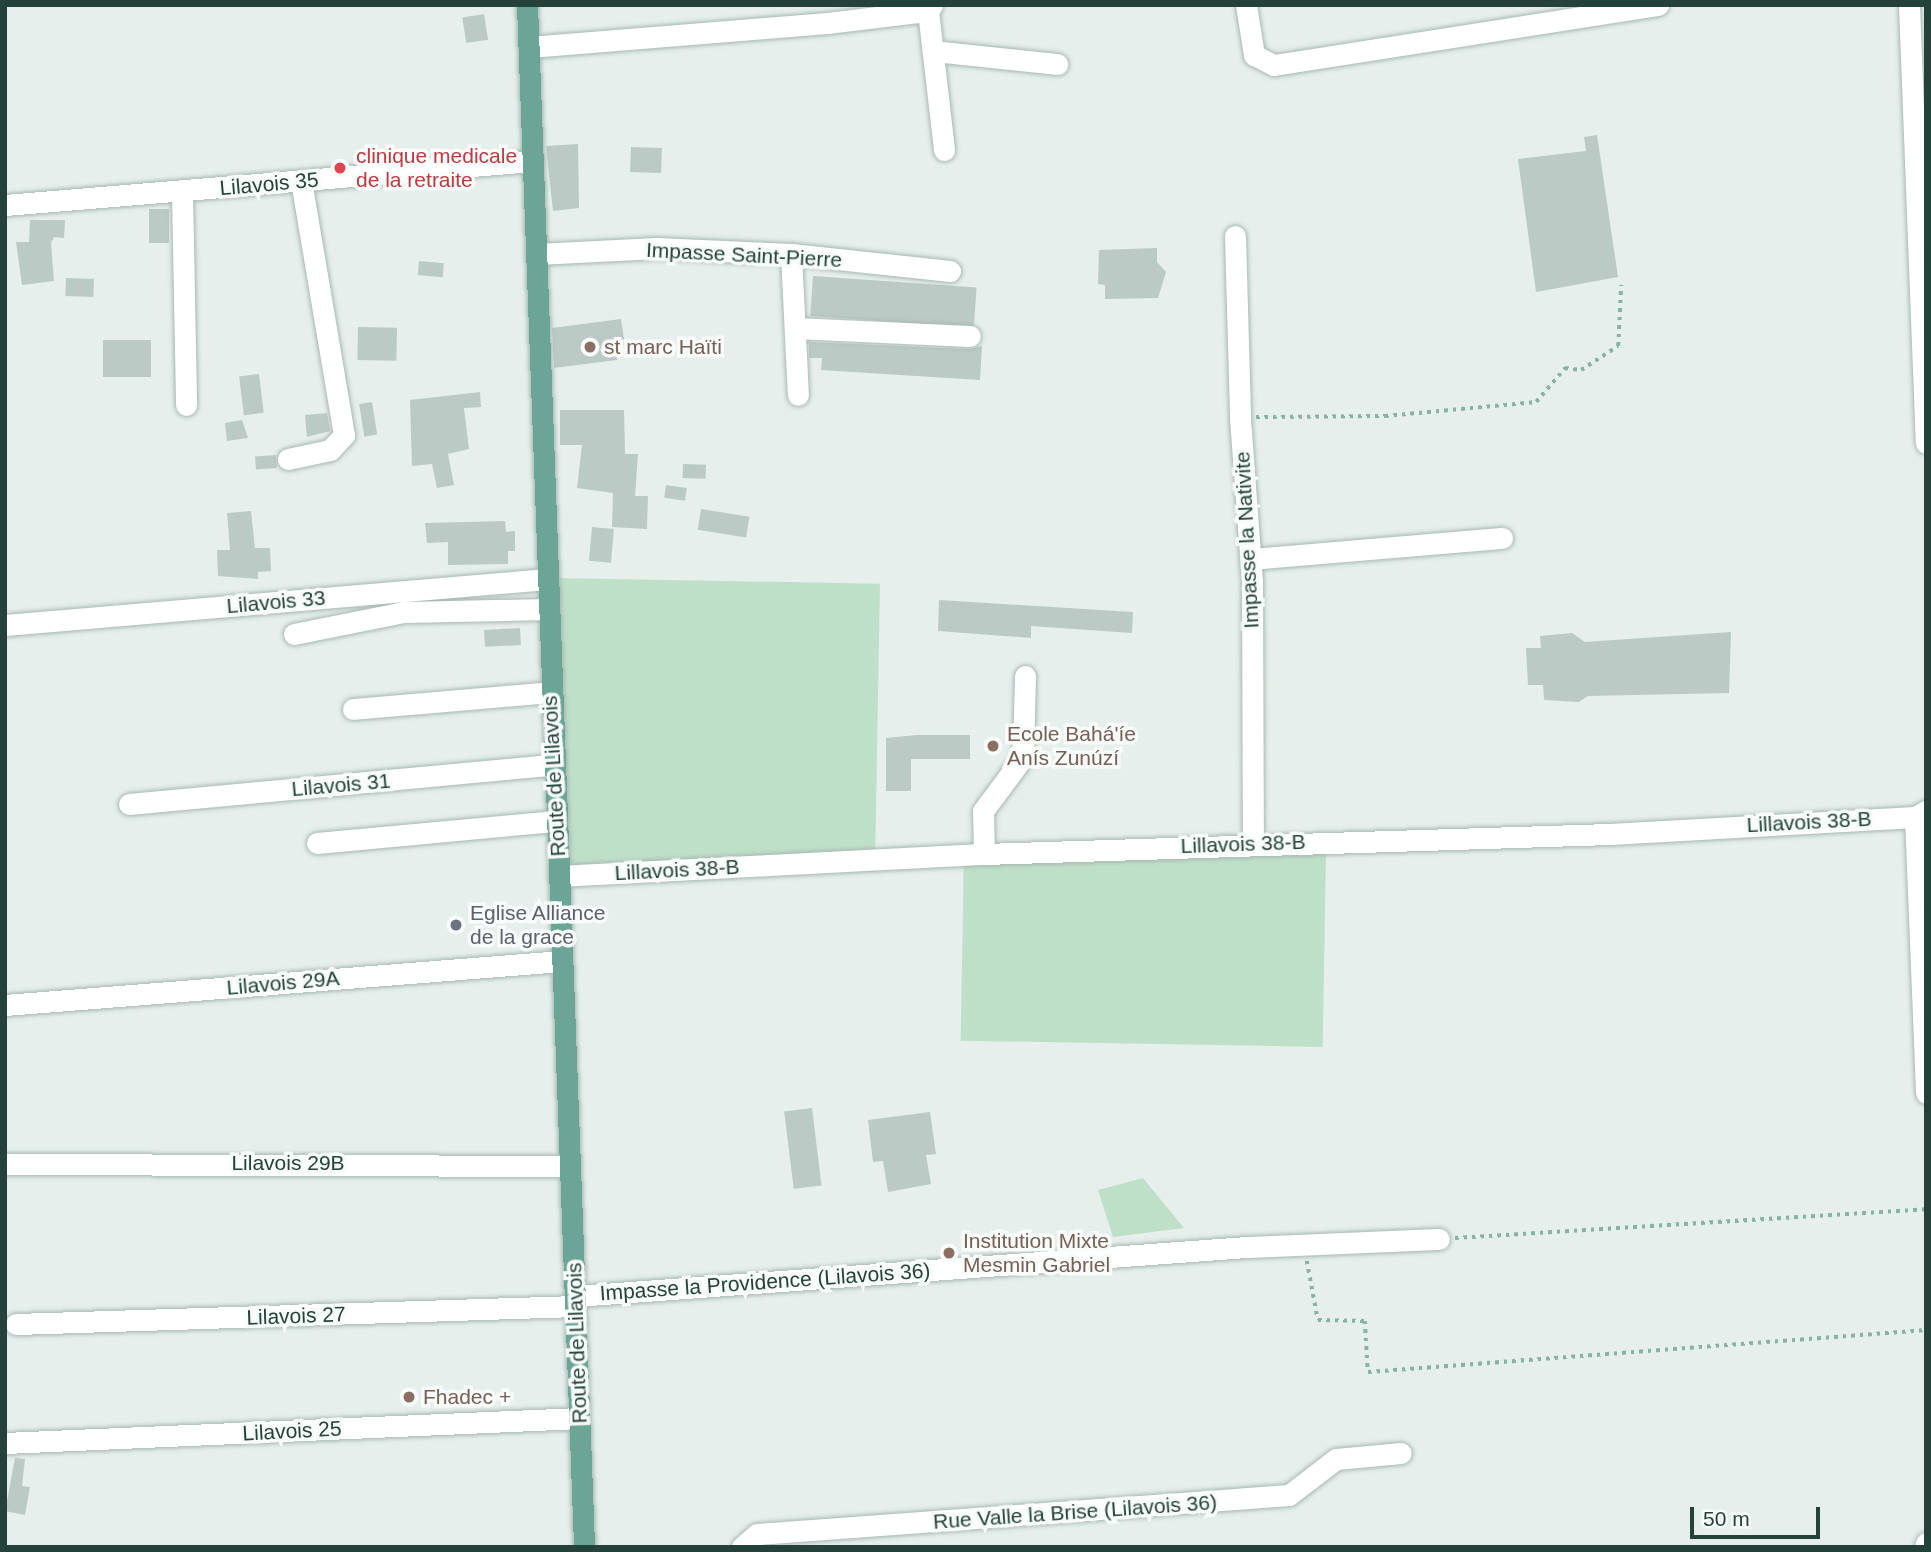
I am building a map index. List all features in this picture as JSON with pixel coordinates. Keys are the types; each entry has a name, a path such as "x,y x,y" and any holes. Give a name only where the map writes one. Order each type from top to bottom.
{"main road":[{"name":"Route de Lilavois","path":"527,5 584,1547"}],"street":[{"path":"1246,5 1254,55 1274,65 1658,5"},
{"path":"1909,5 1923,293 1926,443"},
{"path":"530,47 930,8 944,150"},
{"path":"933,51 1057,64"},
{"name":"Lilavois 35","path":"5,205 532,161"},
{"path":"288,459 330,450 344,435 301,181"},
{"path":"182,192 186,405"},
{"name":"Impasse la Nativite","path":"1235,236 1240,418 1251,559 1253,844"},
{"name":"Impasse Saint-Pierre","path":"537,254 656,248 791,254 950,271"},
{"path":"791,254 798,395"},
{"path":"795,328 970,336"},
{"path":"1251,559 1502,538"},
{"name":"Lilavois 33","path":"5,625 547,579"},
{"path":"294,634 404,611 548,609"},
{"path":"984,854 983,811 1023,757 1025,676"},
{"path":"354,709 551,692"},
{"name":"Lilavois 31","path":"129,804 553,765"},
{"path":"1920,814 1926,1093"},
{"name":"Lillavois 38-B","path":"559,876 984,854 1610,834 1920,814"},
{"path":"317,843 556,821"},
{"name":"Lilavois 29A","path":"5,1005 561,961"},
{"name":"Lilavois 29B","path":"5,1164 570,1166"},
{"name":"Impasse la Providence (Lilavois 36)","path":"576,1301 1247,1247 1439,1239"},
{"name":"Lilavois 27","path":"16,1324 576,1301"},
{"name":"Lilavois 25","path":"5,1443 579,1418"},
{"name":"Rue Valle la Brise (Lilavois 36)","path":"742,1547 757,1534 1289,1495 1336,1459 1401,1453"}],"path":[{"path":"1240,418 1385,416 1536,402 1565,368 1581,370 1618,346 1621,285"},
{"path":"1439,1239 1926,1209"},
{"path":"1304,1245 1318,1320 1365,1321 1368,1372 1926,1330"}],"green space":[{"path":"555,578 880,584 875,872 550,866"},
{"path":"964,847 1326,853 1323,1047 961,1041"},
{"path":"1143,1178 1184,1228 1113,1237 1098,1190"}],"building":[{"path":"484,14 488,40 466,43 462,17"},
{"path":"1597,135 1618,277 1536,292 1518,159 1586,151 1584,137"},
{"path":"578,144 579,208 553,211 546,146"},
{"path":"631,147 662,148 661,173 630,172"},
{"path":"149,209 169,209 169,243 149,243"},
{"path":"30,220 65,220 64,238 54,237 51,243 54,281 22,285 16,242 29,242"},
{"path":"1157,248 1157,262 1166,272 1158,298 1105,299 1105,285 1098,284 1099,250"},
{"path":"419,261 444,263 443,277 418,275"},
{"path":"813,276 977,287 974,327 810,316"},
{"path":"66,278 94,279 93,297 65,296"},
{"path":"621,319 625,346 616,347 617,360 554,368 552,328"},
{"path":"358,327 397,328 396,361 357,360"},
{"path":"103,340 151,340 151,377 103,377"},
{"path":"809,342 969,349 982,346 980,380 821,370 822,358 809,358"},
{"path":"259,374 264,413 244,415 239,376"},
{"path":"480,392 481,407 464,408 469,449 448,454 454,485 437,488 432,464 412,466 410,400"},
{"path":"372,402 377,435 364,437 359,404"},
{"path":"560,410 624,410 625,454 638,454 635,496 648,496 647,529 612,527 613,493 577,488 582,445 560,445"},
{"path":"327,413 330,431 307,437 305,415"},
{"path":"242,420 248,438 227,441 225,423"},
{"path":"276,455 277,468 256,469 255,456"},
{"path":"683,464 706,465 705,479 683,478"},
{"path":"666,485 687,488 685,501 664,498"},
{"path":"701,509 749,517 746,537 698,530"},
{"path":"251,511 255,548 270,548 271,571 258,572 258,579 218,576 217,550 230,550 227,513"},
{"path":"505,521 506,532 515,531 515,551 508,551 508,564 448,565 448,542 427,543 425,523"},
{"path":"592,527 614,529 611,563 589,561"},
{"path":"939,600 1133,612 1132,633 1031,626 1031,638 938,631"},
{"path":"520,628 521,645 485,647 484,630"},
{"path":"1731,632 1729,693 1588,696 1579,702 1544,700 1543,685 1528,685 1526,648 1541,648 1540,636 1572,633 1585,642"},
{"path":"970,735 970,759 911,759 911,791 886,791 886,738"},
{"path":"812,1108 822,1185 794,1189 784,1111"},
{"path":"930,1112 936,1154 926,1155 931,1184 888,1192 883,1161 873,1162 868,1120"},
{"path":"15,1458 25,1459 22,1486 30,1487 25,1515 5,1511"}],"place":[{"name":"clinique medicale de la retraite","path":"340,168"},
{"name":"st marc Haïti","path":"590,347"},
{"name":"Ecole Bahá'íe Anís Zunúzí","path":"993,746"},
{"name":"Eglise Alliance de la grace","path":"456,925"},
{"name":"Institution Mixte Mesmin Gabriel","path":"949,1253"},
{"name":"Fhadec +","path":"409,1397"}]}
